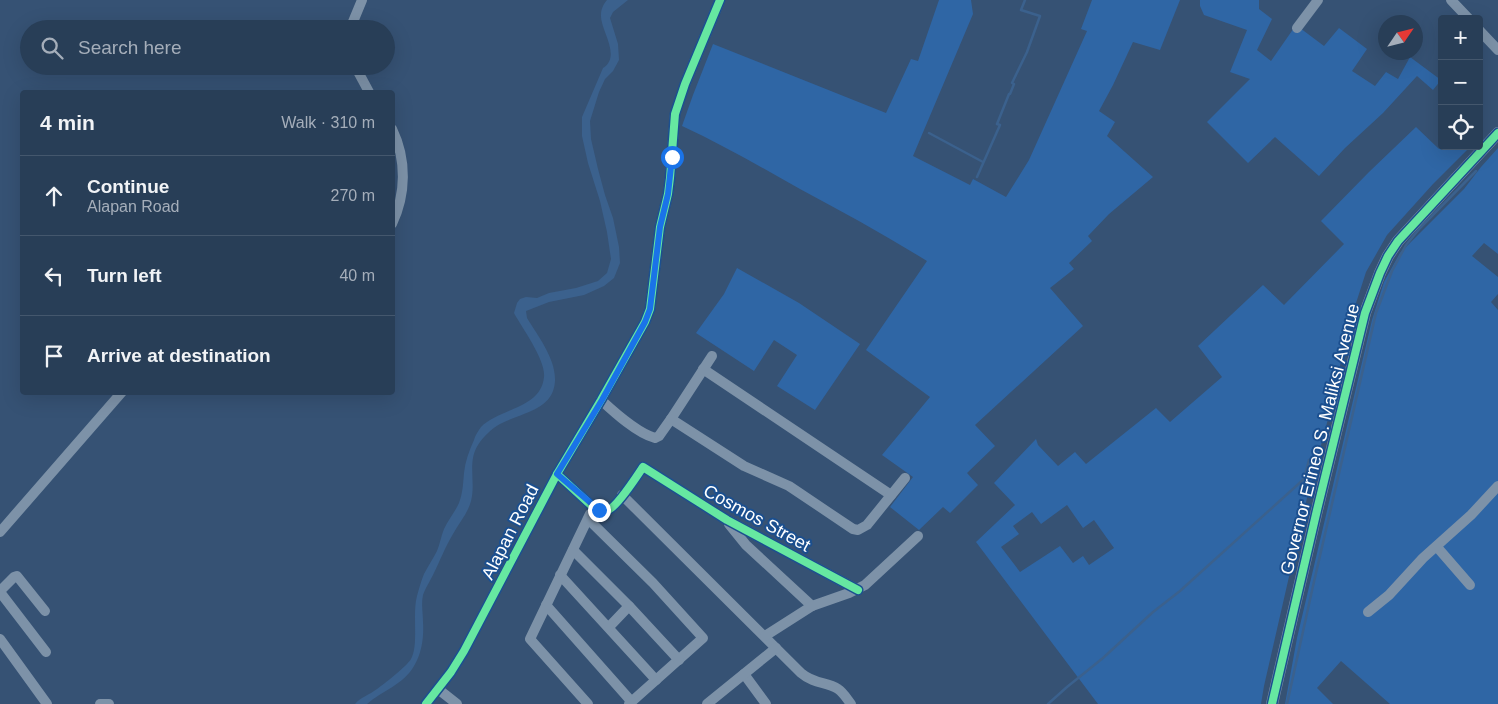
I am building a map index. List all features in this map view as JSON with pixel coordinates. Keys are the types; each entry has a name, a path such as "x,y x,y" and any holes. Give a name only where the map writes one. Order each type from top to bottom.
{"main road":[{"name":"Governor Erineo S. Maliksi Avenue","path":"1272,704 1365,312 1380,272 1388,256 1403,236 1498,133"}],"street":[{"path":"354,20 362,0"},
{"name":"Alapan Road","path":"426,704 458,661 557,474 637,338 650,309 660,227 670,178 674,114 720,0"},
{"path":"1298,28 1318,0"},
{"path":"1451,0 1465,15"},
{"path":"1483,34 1498,50"},
{"path":"360,75 368,90"},
{"path":"395,136 400,149 403,176 403,192 395,216"},
{"path":"602,400 630,424 650,437 655,438 659,436 671,419 712,356"},
{"path":"703,369 891,495"},
{"path":"0,532 119,395"},
{"path":"671,419 744,466 789,486 853,529 858,530 867,525 905,478"},
{"name":"Cosmos Street","path":"622,495 643,467 727,520 858,590"},
{"path":"557,474 593,507 599,510 608,510 613,507 622,495 808,678 838,688 851,704"},
{"path":"1368,612 1389,595 1413,568 1471,515 1498,486"},
{"path":"588,704 530,639 593,507"},
{"path":"546,604 630,703 704,638 653,583 588,519"},
{"path":"727,520 742,540 812,606"},
{"path":"765,636 812,606 858,590 918,536"},
{"path":"1437,547 1470,585"},
{"path":"573,550 630,606 679,660"},
{"path":"560,575 656,680"},
{"path":"45,611 17,576 14,576 0,591 46,652"},
{"path":"609,627 630,606"},
{"path":"0,639 47,704"},
{"path":"707,704 719,700 744,674 776,648"},
{"path":"744,674 766,704"},
{"path":"438,689 457,704"},
{"path":"100,704 109,704"}],"shaded area":[{"path":"607,0 628,0 613,12 610,18 618,44 619,60 613,71 605,79 590,121 591,139 605,195 613,218 620,263 614,278 604,286 584,295 549,302 526,311 527,318 543,343 552,362 555,382 553,391 544,403 530,412 497,426 478,445 472,465 473,487 470,505 447,544 423,595 423,639 417,661 410,672 399,683 367,704 355,704 390,679 411,659 415,646 416,603 420,585 437,551 444,529 459,503 466,461 475,437 481,427 489,421 527,402 541,388 544,370 533,344 514,313 517,303 520,299 526,297 537,298 549,293 576,288 598,281 607,273 611,259 607,232 582,136 582,117 603,68 611,57 601,15 602,7"},
{"path":"939,0 971,0 973,14 913,156 970,185 973,179 1006,197 1029,160 1087,31 1081,29 1092,0 1180,0 1160,50 1133,42 1099,111 1115,122 1107,136 1153,177 1109,214 1088,236 1092,241 1069,263 1074,269 1050,288 1083,326 975,425 995,446 967,473 978,485 950,513 943,507 919,530 890,507 913,477 882,455 930,397 866,350 927,261 756,164 682,126 713,44 886,113 911,59 918,61"},
{"path":"1200,0 1259,0 1259,9 1272,19 1257,50 1271,61 1296,25 1324,46 1339,28 1367,49 1352,71 1375,86 1386,72 1398,79 1408,60 1414,60 1438,78 1438,84 1433,90 1417,76 1383,113 1345,148 1319,176 1275,137 1248,163 1207,122 1250,79 1230,72 1247,30 1204,15 1200,6"},
{"path":"1416,127 1438,150 1467,150 1387,235 1366,272 1348,328 1332,404 1307,498 1261,704 1098,704 976,542 1015,505 994,483 1036,439 1038,445 1058,466 1075,452 1086,464 1156,408 1170,422 1222,377 1198,346 1263,285 1284,305 1344,244 1321,221","holes":["1067,505 1083,528 1094,520 1114,548 1089,565 1083,556 1073,563 1060,546 1020,572 1001,547 1019,534 1013,526 1032,512 1041,524"]},
{"path":"1498,148 1498,254 1484,243 1472,256 1498,277 1498,294 1491,302 1498,310 1498,704 1390,704 1341,661 1317,688 1333,704 1285,704 1297,638 1372,320 1384,282 1400,253 1464,189"},
{"path":"737,268 799,303 860,344 815,410 777,386 797,355 774,340 754,371 696,333 724,294"}],"waterway":[{"path":"977,177 1000,125 997,124 1014,84 1012,83 1027,52 1040,16 1021,10 1025,0"},
{"path":"929,133 983,162"},
{"path":"1287,704 1376,313 1392,271 1406,245 1420,228 1476,171"},
{"path":"1048,704 1103,658 1153,612 1180,591 1304,479 1309,460 1315,457"}],"cycle path":[{"path":"426,704 451,672 464,651 557,474 645,322 650,309 660,227 668,194 675,114 685,84 720,0"},
{"path":"1272,704 1365,313 1380,273 1398,241 1498,133"},
{"path":"557,474 593,507 604,511 612,508 627,491 643,467 727,520 858,590"}],"route":[{"path":"599,510 593,507 557,474 637,338 650,309 660,227 668,194 672,157"}]}
